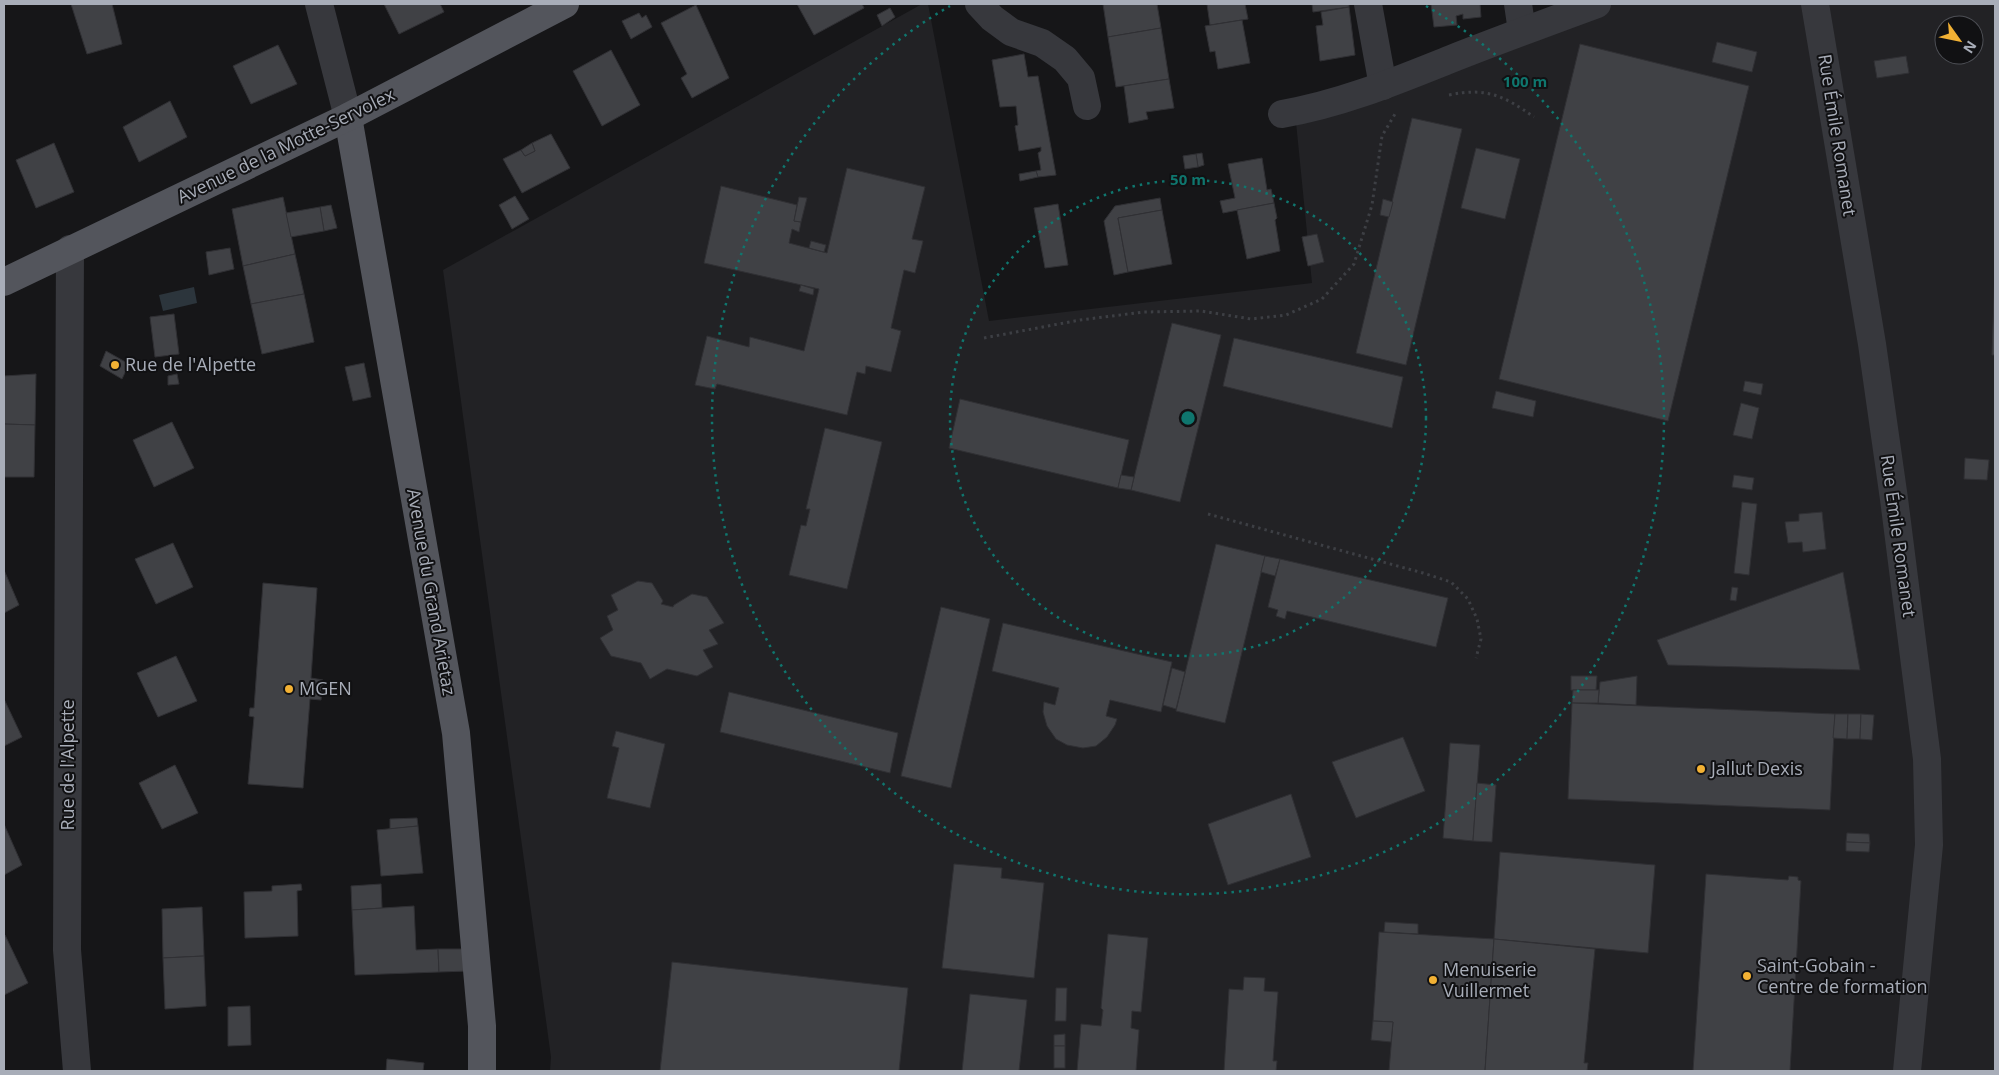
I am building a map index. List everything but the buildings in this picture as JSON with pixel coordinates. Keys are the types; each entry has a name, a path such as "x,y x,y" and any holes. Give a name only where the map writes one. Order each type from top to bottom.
{"main road":[{"name":"Avenue de la Motte-Servolex","path":"4,282 348,118 565,4"},
{"name":"Avenue du Grand Arietaz","path":"348,118 456,733 482,1026 482,1071"}],"street":[{"path":"319,4 348,118"},
{"path":"980,4 992,18 1011,32 1042,43 1065,59 1081,78 1087,106"},
{"path":"1368,4 1383,86"},
{"path":"1518,4 1522,31"},
{"path":"1282,114 1317,108 1383,86 1522,31 1597,4"},
{"name":"Rue Émile Romanet","path":"1815,4 1872,344 1927,759 1929,845 1908,1071"},
{"name":"Rue de l'Alpette","path":"70,249 68,950 77,1071"}],"path":[{"path":"1447,95 1465,92 1490,92 1516,104 1534,117"},
{"path":"984,338 1080,320 1144,312 1201,311 1251,318 1286,315 1322,299 1354,264 1372,205 1382,136 1394,114 1400,110"},
{"path":"1208,514 1451,582 1468,600 1477,619 1481,638 1476,658"}],"shaded area":[{"path":"922,4 928,4 989,321 1312,283 1295,112 1575,4 1995,4 1995,1071 550,1071 551,1057 443,270"},
{"path":"194,287 197,303 163,311 159,295"}],"place":[{"name":"Rue de l'Alpette","path":"115,365"},
{"name":"MGEN","path":"289,689"},
{"name":"Jallut Dexis","path":"1701,769"},
{"name":"Saint-Gobain - Centre de formation","path":"1747,976"},
{"name":"Menuiserie Vuillermet","path":"1433,980"}]}
